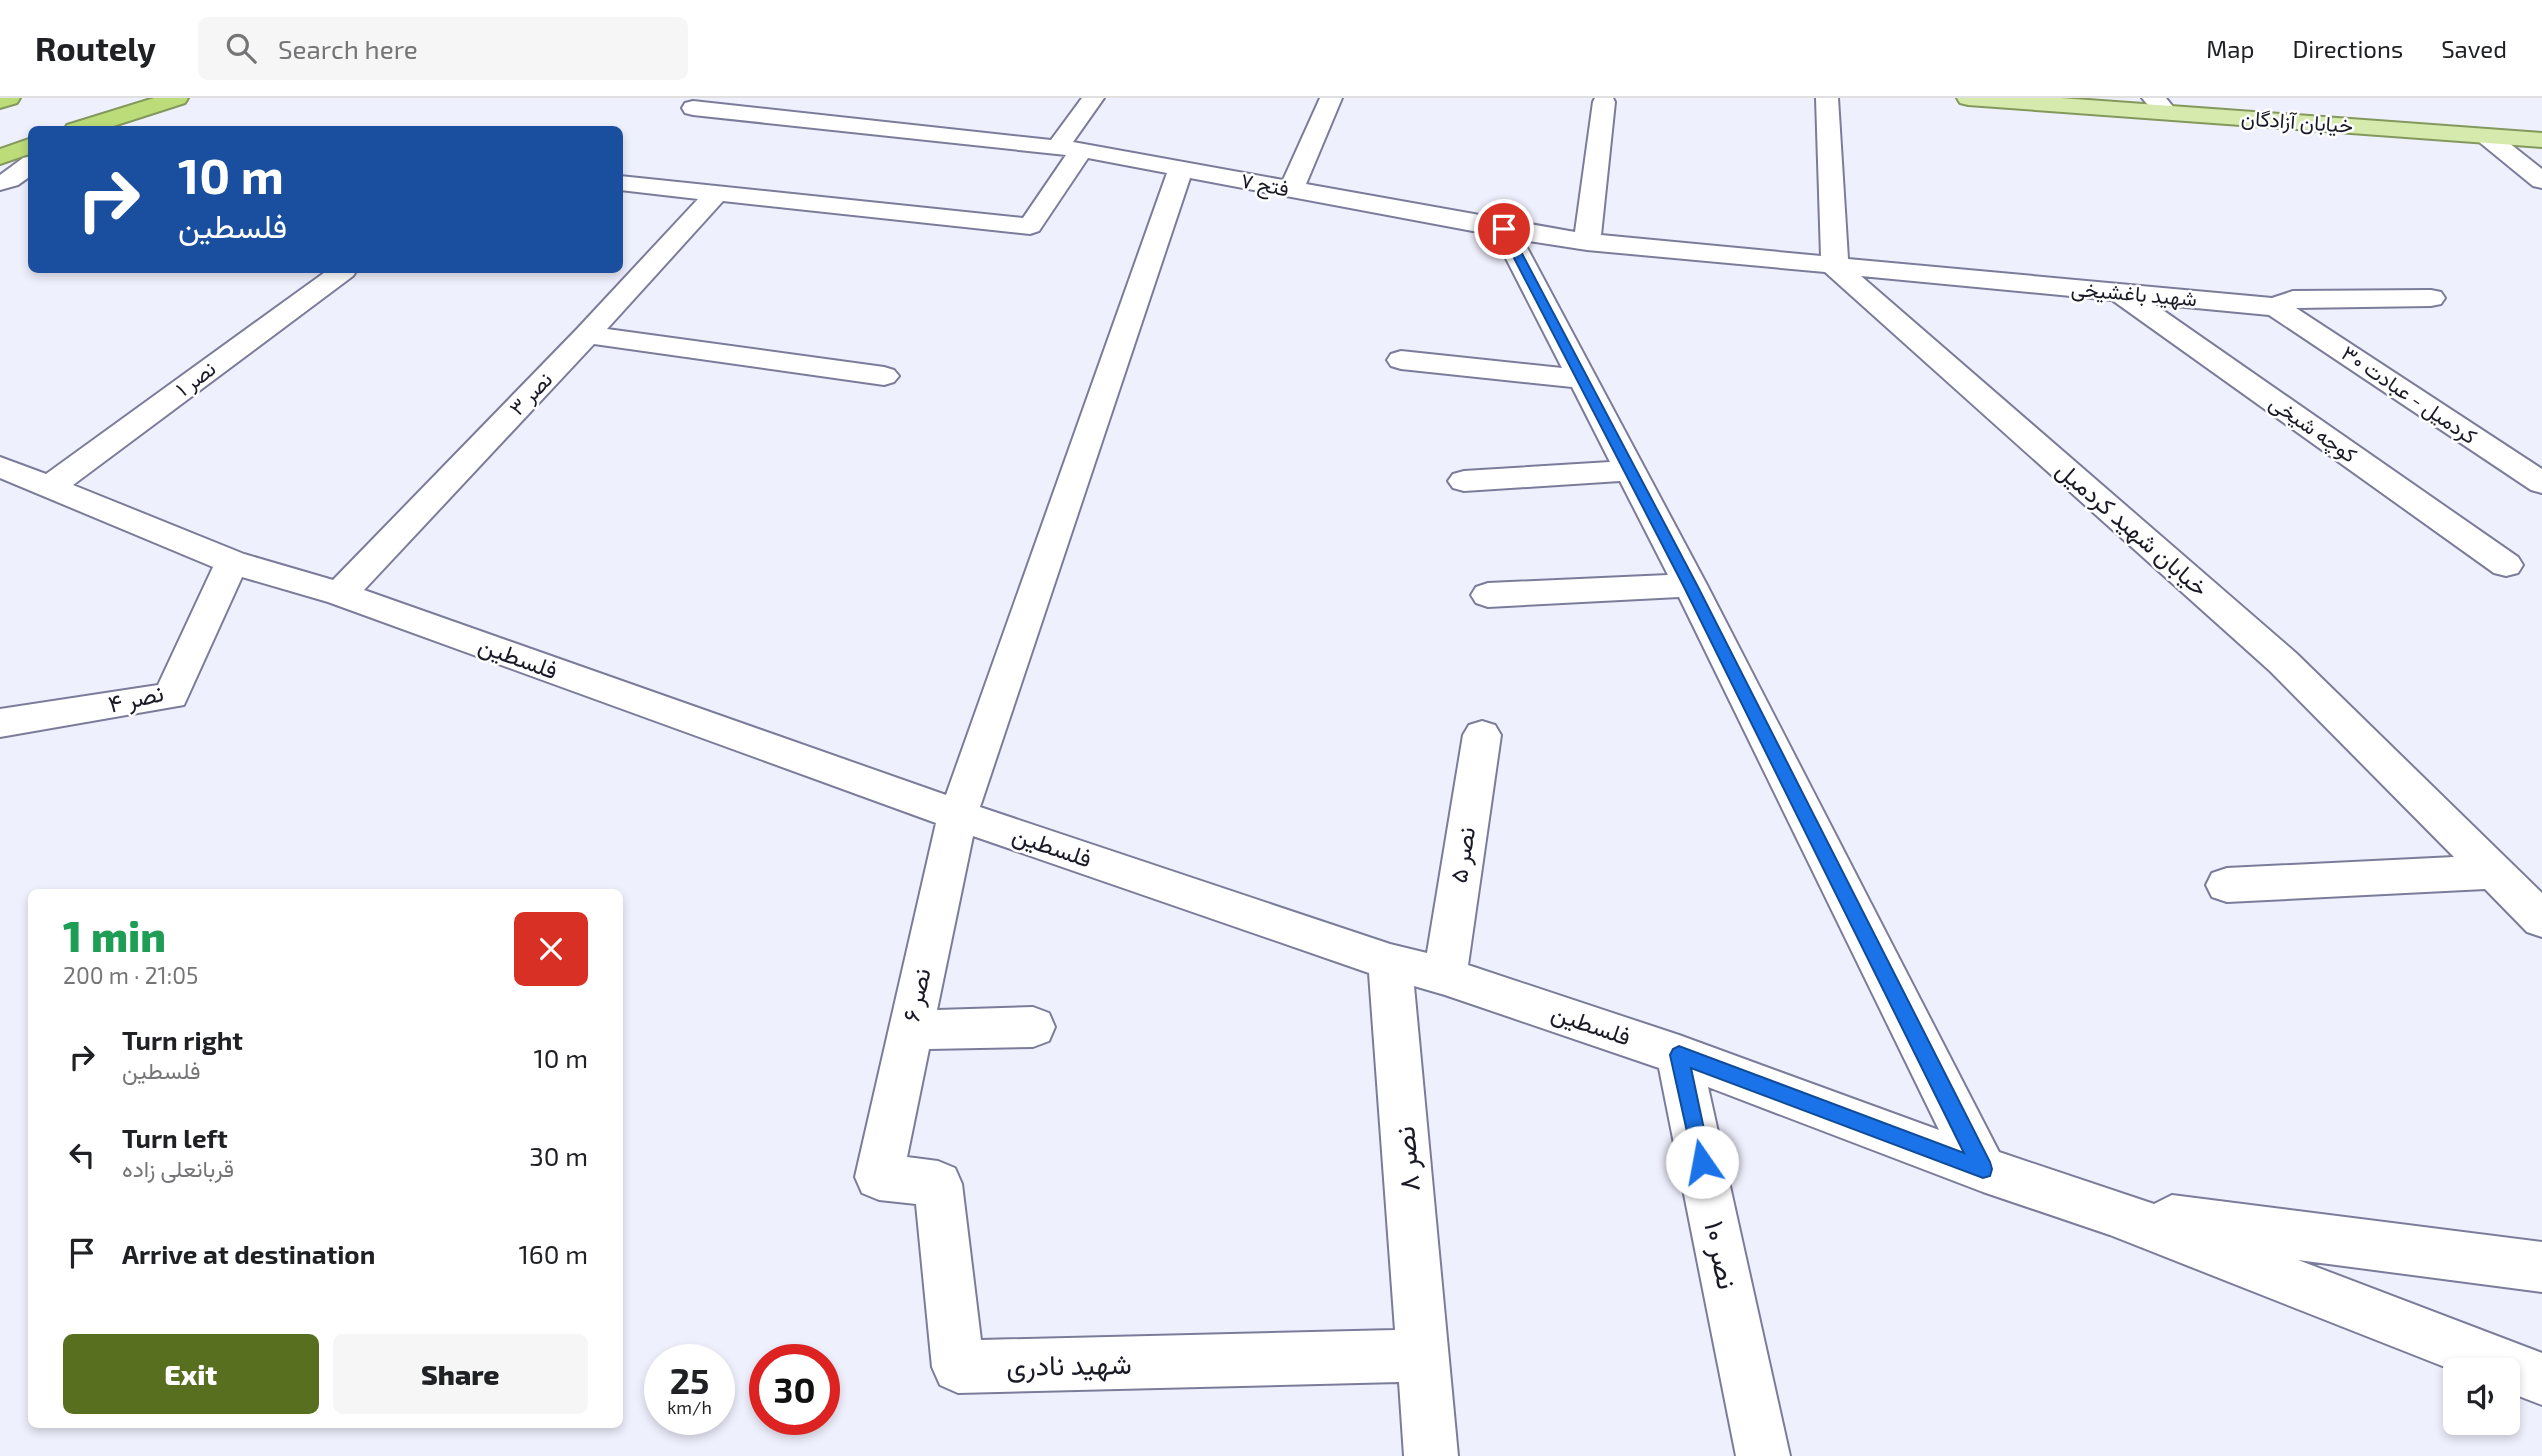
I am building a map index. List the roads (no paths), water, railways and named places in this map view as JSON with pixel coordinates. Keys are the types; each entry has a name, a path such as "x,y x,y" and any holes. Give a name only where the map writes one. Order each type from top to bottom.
{"highway":[{"path":"1,99 9,98"},
{"path":"86,126 177,98"},
{"path":"0,151 28,145"},
{"path":"0,157 28,146"}],"main road":[{"name":"خیابان آزادگان","path":"1968,98 2160,106 2542,140"}],"street":[{"path":"623,183 1030,226 1093,98"},
{"path":"1292,190 1331,98"},
{"path":"1827,98 1835,267"},
{"path":"1587,242 1604,102"},
{"name":"فتح ۷","path":"693,108 1070,148 1587,242 1835,267"},
{"path":"2486,136 2542,181"},
{"path":"0,183 9,180 28,166"},
{"name":"نصر ۶","path":"879,1177 958,815 1181,169"},
{"name":"نصر ۳","path":"340,594 587,335 718,192"},
{"path":"1504,229 1690,585 1983,1169"},
{"name":"شهید باغشیخی","path":"1835,267 2276,307 2293,299 2423,288"},
{"name":"خیابان شهید کردمیل","path":"1835,267 2283,662 2542,920"},
{"name":"نصر ۱","path":"48,488 340,273"},
{"name":"کوچه شیخی","path":"2120,293 2506,565"},
{"name":"کردمیل - عبادت ۳۰","path":"2276,307 2542,484"},
{"path":"587,335 884,376"},
{"path":"1401,360 1582,379"},
{"name":"فلسطین","path":"0,467 232,562 340,594 958,815 1390,962 1445,976 1679,1055 1983,1169 2110,1211"},
{"path":"1464,481 1630,471"},
{"name":"نصر ۴","path":"0,723 171,696 232,562"},
{"path":"1488,594 1690,585"},
{"name":"نصر ۵","path":"1445,976 1482,734"},
{"path":"2227,885 2494,872"},
{"name":"نصر ۸","path":"1390,962 1431,1456"},
{"path":"909,1030 1032,1027"},
{"name":"نصر ۱۰","path":"1679,1055 1763,1456"},
{"name":"شهید نادری","path":"879,1177 938,1184 958,1367 1423,1355"},
{"path":"2110,1211 2542,1267"},
{"path":"2110,1211 2542,1379"}]}
